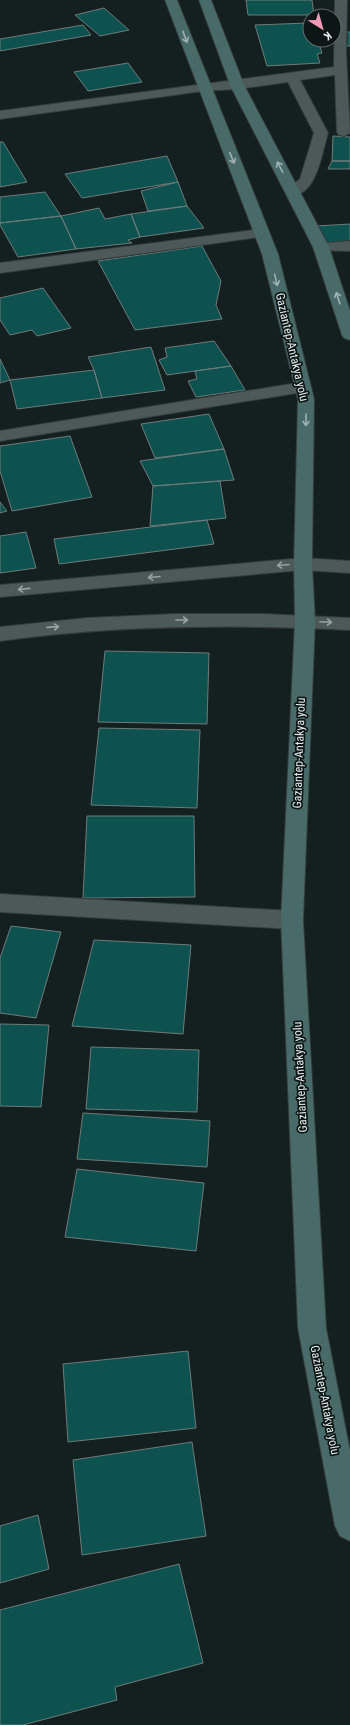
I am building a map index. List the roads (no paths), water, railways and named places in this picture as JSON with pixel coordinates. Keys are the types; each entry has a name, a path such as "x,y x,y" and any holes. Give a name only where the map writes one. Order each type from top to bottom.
{"main road":[{"name":"Gaziantep-Antakya yolu","path":"171,0 270,254 306,399 303,564 305,621 292,920 312,1328 350,1526"},
{"path":"205,0 237,85 321,247 350,335"}],"street":[{"path":"321,133 347,132 341,70 345,53 344,5"},
{"path":"0,114 204,87 237,85 341,70"},
{"path":"292,76 321,133 307,180 293,191"},
{"path":"0,268 262,233"},
{"path":"321,247 350,246"},
{"path":"0,436 303,387"},
{"path":"0,591 303,564 350,566"},
{"path":"0,634 39,628 155,620 305,621 350,624"},
{"path":"0,903 292,920"}]}
